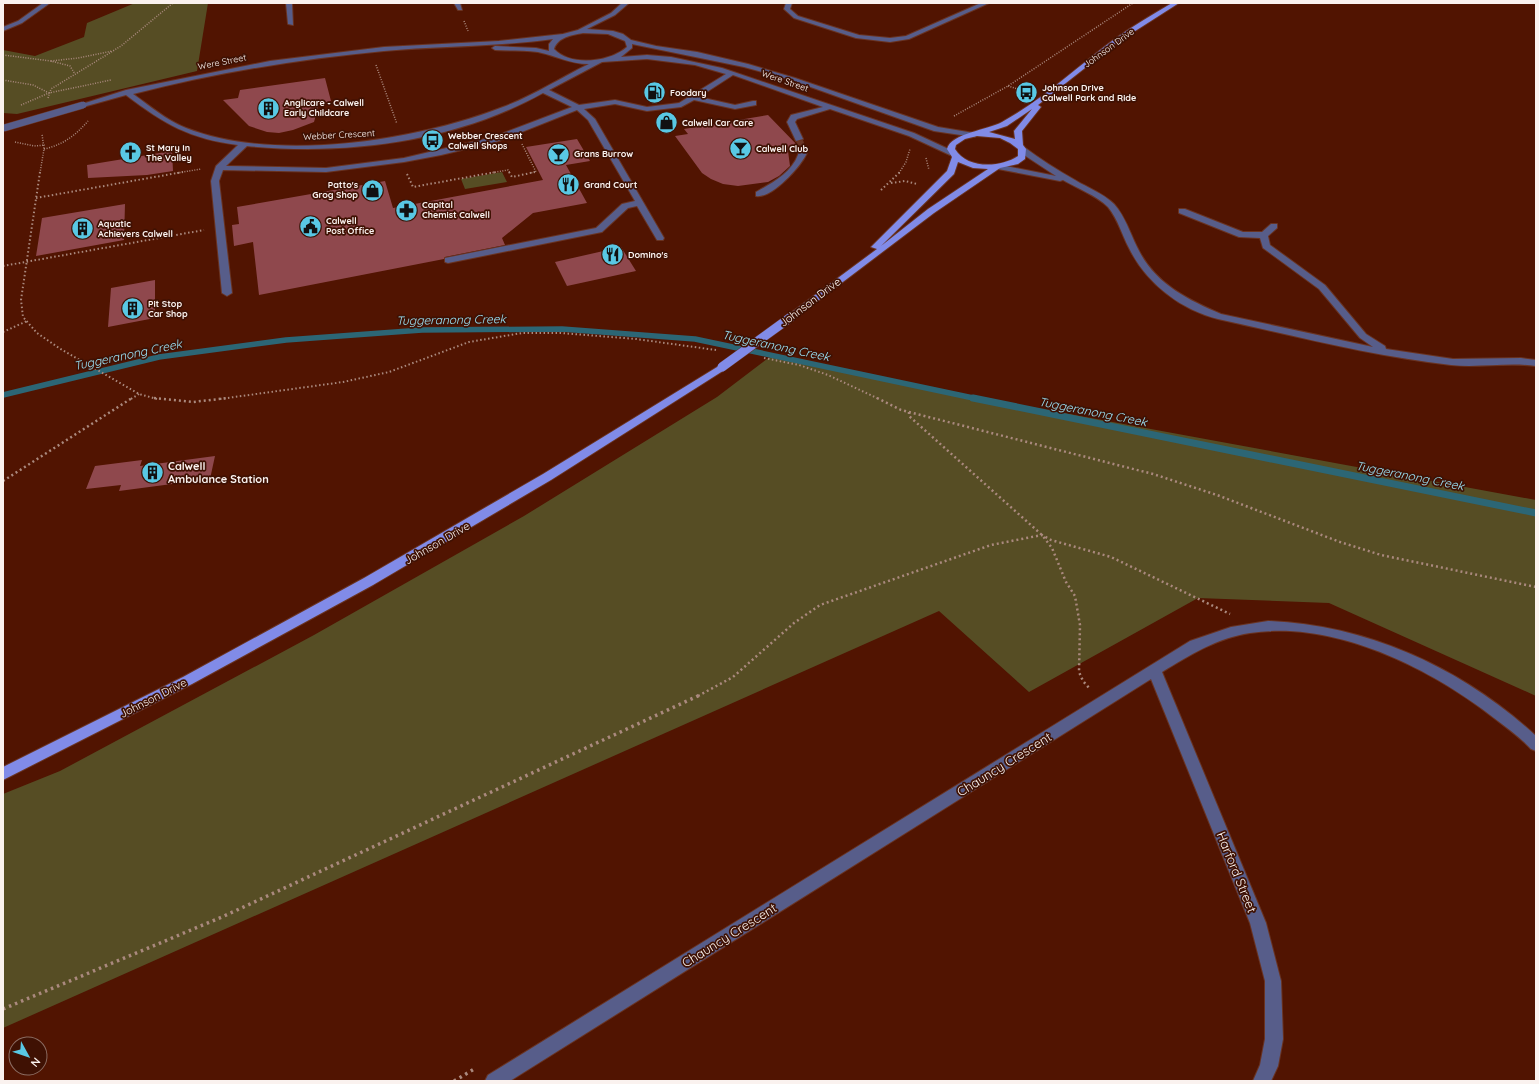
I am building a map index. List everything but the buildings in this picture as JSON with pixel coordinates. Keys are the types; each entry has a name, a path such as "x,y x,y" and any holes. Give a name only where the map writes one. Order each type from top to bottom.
{"main road":[{"name":"Johnson Drive","path":"848,274 951,172 954,155 952,144 956,140 975,135 1004,124 1045,97 1116,41 1176,3"},
{"name":"Johnson Drive","path":"3,774 181,684 383,574 513,499 622,432 722,367 892,242 931,211 999,167 1018,161 1023,154 1020,147 1018,131 1045,97"},
{"path":"975,135 999,136 1014,142 1020,147"},
{"path":"954,155 970,164 999,167"}],"street":[{"path":"3,29 20,22 47,3"},
{"path":"289,3 292,24"},
{"path":"789,3 787,9 789,13 796,17 858,37 883,41 907,38 986,3"},
{"path":"625,5 617,21 619,30 627,39"},
{"path":"556,83 560,76 561,69 560,62 551,49 554,43 569,34 608,17 625,5"},
{"name":"Were Street","path":"3,128 126,92 244,67 368,51 538,40 586,31 604,31 656,48 697,54 746,65 793,79 937,129 975,135"},
{"name":"Webber Crescent","path":"126,92 150,111 183,129 217,140 245,144 289,147 333,147 382,142 458,126 505,109 545,91 556,83 603,60 623,53 630,47 627,39"},
{"name":"Were Street","path":"451,46 536,50 576,61 648,57 682,62 732,74 831,107 937,145 954,155"},
{"path":"219,168 326,170 407,160 468,147 515,132 579,107 615,102 641,109 681,105 732,74"},
{"path":"545,91 562,97 579,107 591,119 660,238"},
{"path":"694,98 735,107 753,103"},
{"path":"799,139 791,122 794,117 831,107"},
{"path":"227,293 215,181 219,168 228,157 245,144"},
{"path":"1020,147 1073,182 1102,198 1112,207 1126,230 1136,254 1150,277 1167,291 1218,316 1398,355 1453,362 1521,361 1536,363"},
{"path":"759,194 784,178 797,166 803,153 802,148"},
{"path":"999,167 1073,182"},
{"path":"448,260 600,230 625,206 639,203"},
{"path":"1182,211 1266,246 1322,288 1363,336 1376,346 1398,355"},
{"path":"1242,235 1264,235 1274,226"},
{"path":"1264,235 1266,246"},
{"name":"Chauncy Crescent","path":"494,1081 1195,645 1227,632 1267,626 1281,626 1337,634 1388,650 1440,674 1490,706 1536,745"},
{"name":"Harford Street","path":"1155,671 1258,924 1273,981 1274,1039 1269,1066 1262,1081"}],"path":[{"path":"3,80 34,85 49,93 51,89 114,50 173,3"},
{"path":"951,117 958,115 1008,86 1133,3"},
{"path":"459,6 466,16 464,21 468,28 468,31 462,33"},
{"path":"51,61 78,58 114,50"},
{"path":"368,51 371,61 376,64 398,126"},
{"path":"3,55 51,61 70,66 75,74"},
{"path":"1008,86 1030,92"},
{"path":"44,149 61,144 71,138 90,118"},
{"path":"407,160 411,169 406,172 413,187 508,170 512,177 536,172 515,132"},
{"path":"42,135 45,145 21,300 23,317 37,333 59,348 139,394 159,400 193,402 343,382 389,372 469,342 522,333 561,333 636,339 718,350"},
{"path":"9,142 34,146 45,145"},
{"path":"881,190 900,173 908,161 911,142"},
{"path":"924,185 930,178 925,155"},
{"path":"36,198 196,171 204,168"},
{"path":"890,183 905,181 934,188"},
{"path":"3,266 220,226"},
{"path":"3,332 27,321"},
{"path":"762,358 799,365 828,375 909,412 1153,474 1217,495 1340,542 1380,555 1536,587"},
{"path":"3,481 139,394"},
{"path":"909,412 909,416 1042,534 1051,540 1111,557 1231,614"},
{"path":"1042,534 1052,548 1066,582 1075,596 1080,625 1079,672 1082,681 1093,692"},
{"path":"3,1009 222,917 719,686 746,668 802,615 820,605 990,545 1042,534"}],"shaded area":[{"path":"135,3 208,3 197,71 17,114 3,113 3,50 35,56 84,37 87,23"},
{"path":"502,172 507,182 465,189 461,179"},
{"path":"771,356 858,375 1536,500 1536,696 1329,603 1198,598 1029,692 939,611 3,1028 3,794 60,771 314,635 524,516 717,397"}],"waterway":[{"name":"Tuggeranong Creek","path":"3,395 159,357 286,340 422,330 562,329 695,339 978,399"},
{"name":"Tuggeranong Creek","path":"973,398 1536,513"}],"tunnel":[{"path":"799,139 802,148"}],"place":[{"name":"Foodary","path":"654,93"},
{"name":"Johnson Drive Calwell Park and Ride","path":"1027,93"},
{"name":"Anglicare - Calwell Early Childcare","path":"269,108"},
{"name":"Calwell Car Care","path":"666,123"},
{"name":"Webber Crescent Calwell Shops","path":"433,141"},
{"name":"Calwell Club","path":"741,149"},
{"name":"St Mary In The Valley","path":"130,153"},
{"name":"Grans Burrow","path":"558,154"},
{"name":"Grand Court","path":"569,185"},
{"name":"Patto's Grog Shop","path":"373,190"},
{"name":"Capital Chemist Calwell","path":"406,210"},
{"name":"Calwell Post Office","path":"310,226"},
{"name":"Aquatic Achievers Calwell","path":"82,229"},
{"name":"Domino's","path":"612,255"},
{"name":"Pit Stop Car Shop","path":"132,309"},
{"name":"Calwell Ambulance Station","path":"152,472"}]}
